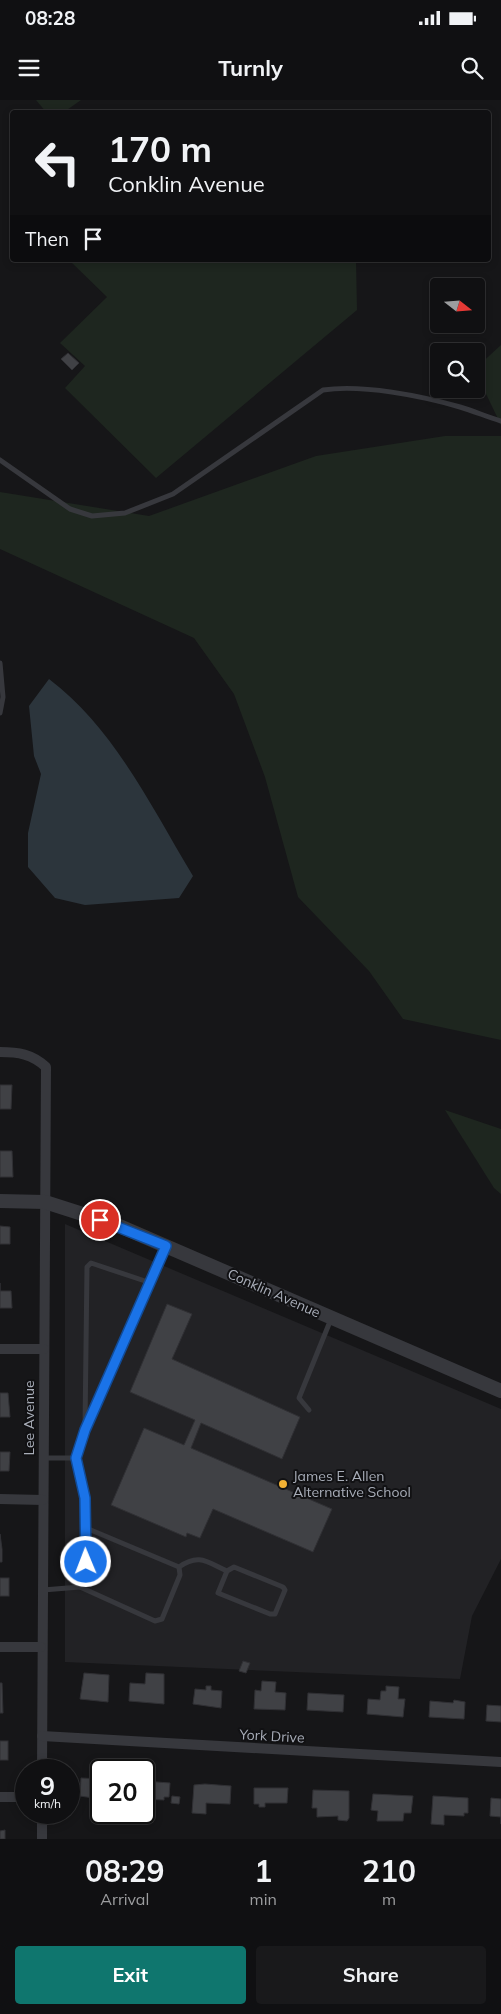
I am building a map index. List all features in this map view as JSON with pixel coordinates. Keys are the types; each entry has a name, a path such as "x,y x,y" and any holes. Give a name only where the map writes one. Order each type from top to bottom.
{"street":[{"name":"Lee Avenue","path":"0,1052 25,1054 37,1058 46,1067 41,1647 42,1759"},
{"name":"Conklin Avenue","path":"0,1201 45,1202 117,1225 501,1391"},
{"path":"0,1349 44,1349"},
{"path":"0,1499 43,1500"},
{"path":"0,1647 41,1647"},
{"name":"York Drive","path":"42,1736 501,1762"},
{"path":"0,1797 15,1798"},
{"path":"42,1824 42,1839"}],"lane":[{"path":"0,460 70,509 92,516 125,512 174,494 322,390 344,387 409,395 460,407 501,421"},
{"path":"0,663 3,697 0,713"},
{"path":"80,1587 87,1579 86,1528 85,1498 76,1458 85,1430 166,1246"},
{"path":"85,1430 87,1267 91,1263 151,1282"},
{"path":"309,1410 299,1398 331,1318"},
{"path":"43,1458 76,1458"},
{"path":"86,1528 179,1567"},
{"path":"179,1567 191,1559 202,1559 227,1571"},
{"path":"42,1590 80,1587 155,1620 162,1619 180,1575 179,1567"},
{"path":"234,1567 283,1587 285,1590 275,1614 270,1614 218,1592 227,1571 234,1567"}],"shaded area":[{"path":"36,100 81,100 67,110 44,110"},
{"path":"71,262 356,262 357,310 156,478 65,388 85,366 60,343 107,297"},
{"path":"501,345 501,425 485,392 485,360"},
{"path":"445,436 501,436 501,1040 403,1019 369,971 298,897 265,777 234,694 194,638 0,549 0,492 149,516 316,456"},
{"path":"49,679 93,721 130,770 147,797 193,876 179,898 85,905 55,898 28,867 28,833 41,774 34,756 29,706"},
{"path":"445,1110 501,1129 501,1194 494,1188"},
{"name":"James E. Allen Alternative School","path":"65,1224 501,1409 501,1559 472,1616 460,1679 65,1662"}],"building":[{"path":"68,353 79,363 72,370 61,359"},
{"path":"0,1085 12,1085 11,1109 0,1109"},
{"path":"0,1151 12,1151 13,1177 0,1177"},
{"path":"0,1226 10,1227 10,1244 0,1244"},
{"path":"0,1291 11,1291 12,1308 0,1308"},
{"path":"167,1304 192,1314 172,1359 300,1417 282,1459 201,1423 191,1448 332,1509 313,1552 213,1509 200,1538 187,1533 186,1537 111,1505 144,1428 184,1445 195,1420 130,1392"},
{"path":"0,1393 8,1393 10,1417 0,1417"},
{"path":"0,1452 10,1452 9,1471 0,1471"},
{"path":"0,1534 2,1549 2,1562 0,1562"},
{"path":"0,1578 9,1578 9,1596 0,1596"},
{"path":"243,1661 250,1663 246,1673 239,1671"},
{"path":"84,1673 109,1675 108,1702 80,1699"},
{"path":"146,1673 164,1674 164,1704 129,1701 130,1683 145,1684"},
{"path":"262,1681 276,1682 275,1692 286,1693 285,1710 254,1709 255,1690 261,1691"},
{"path":"0,1683 2,1683 3,1713 0,1713"},
{"path":"206,1686 211,1686 211,1690 222,1691 221,1708 193,1704 195,1689 206,1690"},
{"path":"386,1686 399,1687 398,1699 405,1699 403,1717 367,1714 368,1699 380,1700 381,1691 386,1691"},
{"path":"308,1693 344,1695 343,1712 307,1710"},
{"path":"454,1700 465,1702 464,1719 429,1717 430,1701 453,1703"},
{"path":"487,1705 501,1706 501,1722 486,1721"},
{"path":"0,1741 8,1741 8,1760 0,1760"},
{"path":"81,1778 90,1778 90,1798 80,1796"},
{"path":"155,1782 170,1783 169,1797 164,1797 164,1800 155,1800"},
{"path":"194,1785 231,1786 230,1804 206,1803 206,1814 192,1813"},
{"path":"254,1788 288,1788 287,1803 265,1803 265,1807 259,1807 259,1804 254,1804"},
{"path":"313,1790 349,1791 349,1818 347,1821 338,1820 338,1816 317,1817 317,1808 312,1808"},
{"path":"373,1794 413,1796 411,1813 404,1813 403,1821 377,1821 378,1811 371,1810"},
{"path":"172,1796 180,1797 179,1804 171,1803"},
{"path":"433,1796 468,1798 468,1813 464,1813 464,1816 444,1815 444,1825 431,1824"},
{"path":"491,1798 501,1799 501,1817 490,1816"},
{"path":"5,1830 5,1839 0,1839 0,1831"}],"place":[{"name":"James E. Allen Alternative School","path":"283,1484"}],"route":[{"path":"86,1562 85,1498 76,1458 85,1430 166,1246 117,1225 100,1220"}]}
